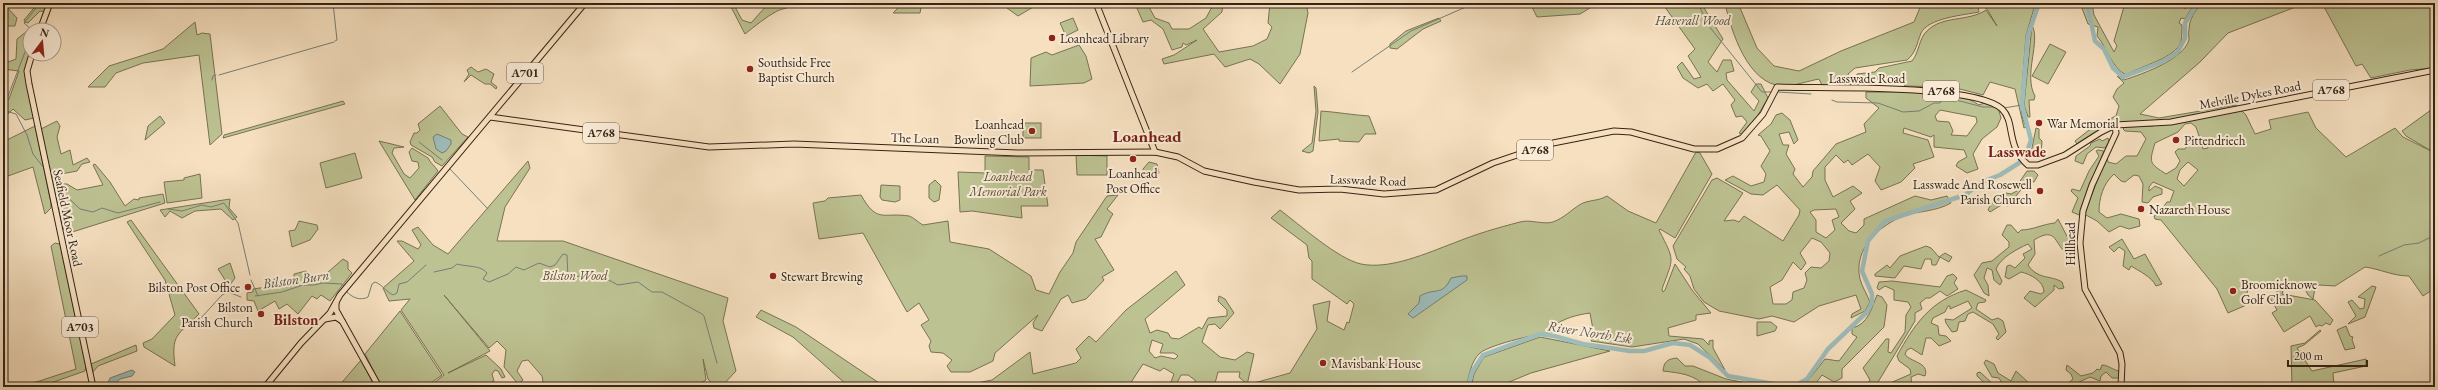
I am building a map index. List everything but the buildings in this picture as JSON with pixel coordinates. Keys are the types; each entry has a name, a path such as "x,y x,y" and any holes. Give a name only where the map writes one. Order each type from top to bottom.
{"main road":[{"path":"43,22 50,3"},
{"name":"A701","path":"334,313 336,302 345,289 585,3"},
{"path":"1096,3 1155,152"},
{"name":"Seafield Moor Road","path":"30,62 27,71 28,84 93,387"},
{"name":"Melville Dykes Road","path":"2115,125 2172,122 2435,70"},
{"name":"Lasswade Road","path":"1155,152 1178,157 1204,171 1264,184 1306,191 1340,189 1376,194 1421,193 1436,190 1493,163 1553,143 1614,132 1631,132 1694,149 1717,149 1742,138 1763,114 1775,90 1941,91 1980,100 1999,107 2007,118 2017,154 2025,162 2031,165 2038,165 2054,160 2115,125"},
{"name":"The Loan","path":"490,117 694,146 725,148 794,144 1019,153 1155,152"},
{"name":"Hillhead","path":"2115,125 2116,133 2092,185 2083,211 2080,243 2085,289 2118,349 2122,361 2121,387"},
{"path":"265,387 324,319 334,313 342,321 379,387"}],"green space":[{"path":"3,3 17,18 15,26 3,26"},
{"path":"38,3 48,3 45,12 40,11 29,22 25,22 24,20"},
{"path":"729,3 733,3 742,20 751,23 768,4 794,3 773,13 745,34"},
{"path":"897,3 908,3 907,7 909,3 922,3 920,13 893,13 898,8 895,7"},
{"path":"1015,3 1023,3 1025,8 1040,3 1018,16 1007,8"},
{"path":"1140,3 1154,3 1149,7 1155,18 1169,23 1172,29 1189,29 1206,18 1214,3 1223,3 1222,12 1203,29 1219,52 1253,46 1267,39 1272,27 1268,23 1270,3 1306,3 1308,13 1300,54 1280,84 1259,64 1250,59 1225,67 1214,54 1164,64 1162,59 1174,55 1197,40 1186,45 1183,43 1182,47 1172,50 1163,29 1151,20 1143,22 1136,6"},
{"path":"1530,3 1598,3 1580,14 1537,17"},
{"name":"Haverall Wood","path":"1662,3 1701,3 1723,39 1708,62 1717,72 1723,60 1731,60 1734,71 1726,73 1727,80 1754,111 1759,101 1751,92 1756,84 1761,84 1768,98 1758,115 1742,134 1739,133 1747,122 1742,116 1736,117 1731,105 1735,100 1723,84 1713,91 1707,84 1698,88 1683,78 1677,67 1682,62 1694,79 1701,77 1688,56 1695,49"},
{"path":"1725,3 1738,3 1757,48 1774,66 1799,71 1841,51 1914,22 1922,3 1967,3 1969,8 1978,7 1979,12 1947,18 1925,28 1921,33 1914,51 1907,60 1855,68 1848,74 1851,82 1858,85 1823,87 1819,79 1783,86 1771,83 1760,77 1751,67 1743,55 1737,41"},
{"path":"1977,3 2039,3 2035,5 2026,35 2021,101 2022,116 2026,127 2024,128 2015,89 1990,82 1983,95 1952,87 1905,86 1898,76 1862,81 1856,79 1857,74 1875,72 1879,68 1912,61 1924,34 1933,26 1940,23 1979,14 1986,10 1997,26 1987,9"},
{"path":"2080,3 2092,3 2094,15 2114,52 2117,46 2114,41 2125,3 2187,3 2185,9 2188,3 2195,3 2185,19 2181,18 2179,23 2182,25 2182,33 2181,41 2178,47 2166,57 2126,75 2113,63 2097,36 2098,27 2088,24"},
{"path":"2202,3 2306,3 2228,33 2200,62 2140,114 2159,118 2236,105 2246,115 2255,134 2271,129 2269,120 2308,112 2316,128 2346,157 2395,128 2403,137 2433,152 2406,136 2402,131 2435,107 2435,288 2423,296 2409,276 2397,275 2365,267 2335,286 2319,285 2315,288 2313,299 2308,295 2304,287 2284,288 2282,294 2315,300 2333,320 2330,325 2326,323 2322,326 2319,325 2316,327 2310,316 2284,332 2272,313 2277,310 2270,298 2276,294 2279,287 2274,285 2264,288 2259,287 2256,289 2250,288 2247,292 2251,303 2228,313 2217,289 2161,220 2155,219 2154,216 2159,213 2167,202 2170,202 2174,191 2153,182 2149,187 2149,191 2155,186 2162,189 2162,194 2153,197 2148,203 2142,202 2143,184 2139,176 2134,175 2125,182 2121,181 2114,174 2107,182 2102,192 2099,212 2107,218 2121,214 2139,219 2140,226 2129,229 2120,226 2109,232 2097,221 2084,214 2107,156 2108,162 2116,164 2126,156 2137,156 2146,139 2141,132 2125,131 2123,129 2125,127 2153,126 2156,124 2153,121 2121,123 2105,128 2077,144 2075,141 2093,127 2116,116 2119,106 2113,97 2117,89 2124,83 2117,76 2124,80 2141,74 2171,60 2179,54 2189,40 2190,22 2193,15","holes":["2191,123 2196,127 2199,136 2206,140 2208,148 2203,149 2201,142 2192,140 2185,149 2178,149 2175,152 2180,161 2176,168 2166,174 2153,165 2151,159 2155,143 2178,132 2185,124","2188,162 2198,170 2184,186 2177,179 2180,170"]},
{"path":"2322,3 2435,3 2435,68 2410,70 2371,78 2362,64 2356,66"},
{"path":"1073,18 1078,30 1066,36 1060,23"},
{"path":"1439,18 1441,21 1423,29 1397,49 1390,48 1390,44 1406,31"},
{"path":"195,22 197,35 202,33 210,34 222,134 210,145 199,55 143,63 116,73 105,87 88,87 109,66 163,49"},
{"path":"2032,25 2035,40 2031,78 2035,96 2034,100 2029,100 2030,117 2028,117 2024,105"},
{"path":"22,35 22,62 28,62 25,70 34,118 25,120 13,109 7,115 3,115 3,104 9,99 19,71 3,69 3,64 16,59 17,39"},
{"path":"2050,44 2066,52 2048,84 2032,76"},
{"path":"1079,45 1086,56 1092,79 1084,83 1030,86 1031,58 1046,52 1052,55"},
{"path":"471,67 478,72 486,69 494,74 491,82 497,87 496,89 490,84 485,84 471,75 464,82 469,74 467,70"},
{"path":"1314,86 1316,88 1318,112 1313,151 1309,153 1302,151 1312,143 1316,111"},
{"path":"1866,92 1925,92 1955,95 1968,99 1979,105 1984,103 1998,108 2001,118 1997,127 1982,139 1973,154 1978,169 1967,173 1956,166 1958,162 1967,157 1964,150 1934,147 1934,135 1931,137 1904,128 1903,133 1928,140 1934,157 1913,164 1915,168 1901,182 1881,190 1875,181 1880,167 1868,154 1852,165 1848,160 1844,163 1836,155 1825,167 1825,180 1833,197 1853,186 1862,193 1850,201 1855,209 1841,223 1849,231 1856,233 1864,225 1864,219 1915,196 1931,200 1947,196 1951,203 1940,208 1906,215 1896,219 1886,225 1870,240 1864,248 1860,258 1859,268 1860,279 1870,302 1865,311 1851,318 1852,314 1861,309 1856,295 1819,306 1794,322 1772,316 1759,319 1719,311 1704,302 1694,289 1690,276 1684,269 1686,267 1677,259 1673,246 1712,180 1717,178 1743,193 1724,221 1734,220 1739,222 1744,216 1783,241 1799,215 1800,210 1777,185 1763,195 1751,194 1725,180 1733,176 1751,186 1764,182 1766,174 1761,166 1770,151 1761,136 1758,135 1771,124 1776,115 1782,113 1790,120 1798,140 1794,144 1789,132 1779,134 1783,145 1789,145 1786,154 1795,169 1793,174 1803,187 1812,177 1813,171 1836,144 1866,132 1864,124 1879,108 1866,98","holes":["1940,110 1976,117 1977,122 1967,136 1951,135 1953,131 1949,122 1937,121 1935,116","1836,209 1839,217 1832,220 1835,230 1826,238 1816,232 1816,220 1810,212 1814,210","1812,238 1821,242 1830,253 1829,261 1821,268 1811,267 1805,273 1807,280 1804,288 1793,292 1792,300 1786,304 1773,304 1770,287 1782,280 1793,262 1801,270 1806,263 1800,253"]},
{"path":"343,101 345,104 223,138 224,135"},
{"path":"440,106 462,134 468,137 442,166 435,162 432,157 411,145 410,142 414,133 417,133 420,130 418,124"},
{"path":"1321,111 1369,116 1376,134 1365,134 1359,142 1339,141 1339,139 1319,141"},
{"path":"160,116 165,123 145,140 148,126"},
{"path":"57,121 60,126 57,137 61,154 70,150 73,165 87,158 90,162 82,164 77,171 61,174 57,178 59,184 67,184 77,190 103,185 93,165 95,164 110,182 125,206 134,199 139,200 139,198 163,194 165,203 69,233 63,229 41,129"},
{"name":"Loanhead Bowling Club","path":"1023,123 1041,123 1041,138 1023,138"},
{"path":"35,126 51,203 51,208 45,214 33,167 8,176 3,166 3,142"},
{"path":"2036,128 2039,129 2039,138 2042,141 2041,155 2030,158"},
{"path":"2108,138 2109,142 2105,148 2096,147 2087,154 2083,164 2075,161 2076,156 2090,146 2091,143 2100,139 2102,141"},
{"path":"379,141 404,147 394,148 392,153 404,174 410,178 419,168 418,162 412,161 409,152 412,148 428,158 438,171 415,200"},
{"path":"2096,151 2104,151 2079,215 2072,212 2078,198 2071,191 2072,189 2080,191 2089,171 2099,156"},
{"path":"1696,152 1700,153 1712,174 1675,238 1660,229 1659,230 1668,248 1671,259 1671,264 1662,289 1663,292 1675,264 1692,290 1711,313 1696,315 1696,320 1668,328 1669,336 1703,339 1709,345 1709,341 1713,340 1713,348 1725,370 1698,344 1684,339 1632,347 1591,341 1594,335 1590,313 1571,317 1557,323 1553,326 1558,332 1518,339 1495,346 1480,353 1472,364 1466,387 1250,387 1248,385 1290,373 1317,329 1313,305 1330,301 1327,321 1344,330 1347,322 1349,323 1354,304 1350,300 1347,304 1312,279 1312,261 1309,258 1307,245 1271,218 1280,210 1319,241 1341,256 1361,264 1384,265 1408,260 1478,234 1520,222 1553,222 1581,204 1607,196 1628,211 1656,223"},
{"path":"355,153 362,178 326,188 320,163"},
{"path":"1076,155 1107,156 1107,175 1077,175"},
{"name":"Loanhead Memorial Park","path":"985,156 1029,157 1029,170 1043,170 1048,206 1021,206 1022,218 972,211 960,212 958,172 985,173"},
{"name":"Bilston Wood","path":"528,161 530,168 505,207 497,241 563,241 728,298 723,321 736,371 721,387 715,387 708,379 703,359 706,380 693,387 544,387 542,376 528,360 522,361 517,371 523,380 518,384 504,367 506,350 497,341 489,348 444,295 490,351 448,373 486,355 501,369 505,377 502,378 498,371 495,370 492,374 494,381 482,387 429,387 444,375 401,310 410,299 389,301 383,288 414,261 397,241 402,241 418,249 421,245 412,230 418,227 433,245 448,254"},
{"path":"1149,162 1157,164 1159,173 1146,179 1143,169"},
{"path":"2027,171 2034,171 2038,175 2034,182 2028,181 2008,206 2003,204 1990,212 1988,210 1991,204 2006,193 2011,194 2017,191 2016,187"},
{"path":"200,174 202,198 167,203 164,182 184,180 184,178"},
{"path":"935,180 941,186 939,200 934,202 929,198 929,185"},
{"path":"881,185 900,186 900,200 895,202 882,200 880,197"},
{"path":"861,195 872,210 881,215 909,216 923,225 948,221 950,242 989,249 1031,276 1036,290 1049,294 1060,272 1073,253 1076,242 1107,196 1118,195 1107,209 1113,214 1101,237 1095,239 1114,270 1102,277 1104,280 1086,299 1072,303 1068,295 1061,299 1042,331 1034,328 1033,323 1038,315 995,353 993,361 970,372 951,372 947,366 952,360 943,353 931,352 929,346 931,341 921,325 929,320 919,303 907,312 863,233 819,239 813,203 825,201 828,198"},
{"path":"230,199 229,208 237,217 233,220 221,209 195,211 182,218 170,211 165,217 160,210"},
{"path":"2058,219 2071,244 2068,254 2055,238 2047,235 2042,236 2034,240 2035,254 2028,265 2032,270 2040,275 2062,282 2064,288 2059,289 2054,285 2054,290 2035,307 2024,298 2030,291 2041,294 2044,292 2039,281 2028,274 2021,272 2009,279 2005,277 2007,266 2010,265 2015,268 2025,258 2023,254 2032,249 2028,244 2009,254 1998,265 1996,269 2002,281 2000,285 1994,280 1992,270 1987,268 1984,278 1988,285 1989,296 1984,293 1974,275 1982,263 1992,261 2009,247 2009,242 2002,235 2007,225 2011,225 2018,233 2021,230 2055,223"},
{"path":"131,220 199,314 177,336 174,347 175,366 144,347 143,343 152,339 175,315 165,280 127,222"},
{"path":"299,221 317,225 318,229 310,240 292,247 289,231 295,230"},
{"path":"2122,239 2134,259 2145,254 2162,284 2156,286 2152,280 2141,272 2131,266 2129,270 2123,266 2125,251 2119,247 2114,252 2109,247"},
{"path":"55,243 60,244 86,366 85,371 39,387 21,387 76,369 51,246"},
{"path":"1926,246 1931,248 1939,257 1945,253 1952,257 1949,262 1940,257 1936,265 1932,265 1931,259 1925,259 1921,269 1904,266 1895,278 1875,276 1875,274 1887,265 1890,268 1900,256"},
{"path":"343,259 348,262 348,269 352,273 330,301 321,295 317,299 312,296 298,314 287,304 279,309 275,301 258,311 254,301 247,300 247,293 253,292 253,289 294,283 294,274 306,271 311,280 327,273"},
{"path":"230,263 235,278 229,286 218,269"},
{"path":"1176,271 1185,285 1145,319 1150,333 1157,330 1168,333 1171,338 1179,339 1199,327 1202,329 1208,318 1227,316 1227,310 1218,301 1219,296 1225,299 1234,313 1220,329 1215,324 1208,325 1202,342 1220,357 1235,360 1247,352 1254,354 1247,384 1239,377 1240,372 1218,372 1214,387 1196,387 1195,380 1188,375 1181,375 1175,387 1169,387 1174,374 1164,368 1160,371 1143,364 1128,387 956,387 992,380 1030,352 1033,374 1076,363 1081,358 1076,349 1089,336 1096,342 1126,310","holes":["1152,340 1163,344 1160,353 1174,353 1178,356 1175,359 1161,356 1155,358 1149,351"]},
{"path":"1953,274 1957,278 1954,283 1958,289 1947,296 1940,291 1930,298 1926,298 1920,303 1922,309 1915,313 1915,321 1875,387 1849,387 1866,386 1870,380 1863,368 1886,339 1889,339 1888,352 1891,353 1905,332 1906,315 1911,307 1908,302 1894,300 1894,290 1885,286 1879,290 1877,288 1879,282 1892,281 1940,287 1947,276"},
{"path":"2372,286 2376,287 2365,317 2348,324 2356,316 2348,302 2352,300 2360,309 2364,308 2365,299 2358,297"},
{"path":"1966,290 1986,300 1985,302 1978,303 1976,309 1992,320 1998,318 2003,321 2006,332 1998,340 1996,338 1999,334 1993,324 1973,312 1968,314 1965,321 1959,322 1957,331 1952,332 1945,319 1953,320 1972,308 1968,301 1950,309 1950,306 1948,306 1945,312 1933,318 1931,323 1938,326 1939,335 1946,336 1951,341 1939,346 1931,338 1926,338 1922,355 1911,348 1907,350 1905,354 1907,357 1925,368 1925,376 1918,374 1911,377 1912,387 1881,387 1911,374 1910,369 1899,361 1897,356 1910,334 1924,316 1942,301"},
{"path":"1877,295 1882,297 1887,305 1884,327 1842,369 1842,378 1834,382 1822,375 1813,387 1797,387 1806,383 1825,359 1839,361 1857,337 1852,334 1852,328 1862,323 1866,319"},
{"path":"761,310 796,327 885,387 847,385 793,337 756,317"},
{"path":"400,311 442,375 425,387 382,387 365,354"},
{"path":"1757,322 1771,322 1777,327 1775,331 1757,336"},
{"path":"2346,326 2350,336 2353,337 2352,340 2355,348 2345,350 2337,330"},
{"path":"2320,330 2321,331 2304,345 2297,348 2312,371 2366,359 2366,366 2333,373 2334,387 2292,387 2291,346 2305,343"},
{"path":"1540,337 1610,351 1531,373 1497,387 1471,387 1474,374 1484,357"},
{"path":"136,345 137,351 98,366 93,372 91,364"},
{"path":"1677,358 1685,366 1693,366 1726,379 1768,387 1706,387 1697,379 1692,377 1663,371 1664,365 1667,361"},
{"path":"361,360 375,387 338,387"},
{"path":"1986,360 1994,364 1998,373 2011,381 2016,371 2030,384 2028,387 1989,387 1977,376 1977,373 1980,372 1994,385 2002,383 1999,378 1992,377 1984,363"},
{"path":"2067,365 2081,376 2093,373 2097,369 2100,370 2102,365 2104,365 2119,371 2119,378 2112,378 2106,372 2101,376 2100,381 2090,377 2077,383 2076,387 2064,387 2073,379 2071,374 2066,370"}],"water":[{"path":"437,134 451,140 451,144 446,151 442,153 436,149 433,137"},
{"path":"1467,276 1467,280 1413,318 1408,314 1419,303 1420,296 1425,293 1441,290 1448,284 1451,278"},
{"path":"132,370 135,372 132,376 120,379 111,387 106,387 110,378"}],"waterway":[{"path":"25,22 40,3"},
{"path":"333,3 337,40 335,41"},
{"path":"1352,72 1411,31 1475,3"},
{"path":"1698,3 1708,25 1762,92 1772,92"},
{"name":"River North Esk","path":"1793,387 1807,379 1828,349 1867,312 1872,303 1872,294 1862,271 1868,241 1885,221 1965,195 1982,182 2000,175 2019,163 2028,149 2031,140 2022,105 2028,35 2038,6 2043,3"},
{"name":"River North Esk","path":"2087,3 2095,41 2104,49 2113,68 2123,77 2162,62 2177,53 2185,38 2185,23 2198,3"},
{"path":"219,75 334,42"},
{"path":"5,104 22,60"},
{"path":"212,80 213,76 216,75"},
{"path":"1778,92 1811,94"},
{"path":"1832,100 1837,102 1878,103 1903,112 1919,111 1934,103 1940,103 1944,97 1983,107 1993,107"},
{"path":"2004,108 2022,105"},
{"path":"3,110 16,114 27,135 33,154 44,168"},
{"path":"419,142 442,160"},
{"path":"450,169 488,209"},
{"path":"50,175 60,190 80,209 93,212 102,208 118,213 160,202"},
{"path":"168,209 182,211 202,205 211,207 224,203 238,223 250,275"},
{"path":"2379,256 2404,245 2419,243 2435,235"},
{"name":"Bilston Burn","path":"434,272 452,268 457,264 474,267 484,270 487,273 483,279 489,282 508,274 516,267 524,270 539,263 550,267 555,265 563,254 567,255 568,279 579,276 589,279 603,277 618,285 638,282 652,292 662,292 702,314 704,316 717,363"},
{"name":"Bilston Burn","path":"346,291 351,295 362,299 368,297 372,284 375,282 393,295 397,293 399,284 407,282 426,265"},
{"path":"251,280 258,296"},
{"name":"Bilston Burn","path":"255,296 282,292 303,285 323,283 342,284 344,287"},
{"path":"201,318 222,295 228,292 241,297"},
{"name":"River North Esk","path":"1468,387 1472,372 1483,355 1540,334 1554,336 1583,344 1630,351 1644,351 1673,343 1690,345 1709,357 1728,376 1791,387"}],"place":[{"name":"Loanhead Library","path":"1052,38"},
{"name":"Southside Free Baptist Church","path":"750,69"},
{"name":"War Memorial","path":"2039,123"},
{"name":"Loanhead Bowling Club","path":"1032,131"},
{"name":"Pittendriech","path":"2176,140"},
{"name":"Loanhead Post Office","path":"1133,159"},
{"name":"Lasswade And Rosewell Parish Church","path":"2040,191"},
{"name":"Nazareth House","path":"2141,209"},
{"name":"Stewart Brewing","path":"773,276"},
{"name":"Bilston Post Office","path":"248,287"},
{"name":"Broomieknowe Golf Club","path":"2233,291"},
{"name":"Bilston Parish Church","path":"261,314"},
{"name":"Mavisbank House","path":"1323,363"}],"district":[{"name":"Loanhead","path":"1147,136"},
{"name":"Lasswade","path":"2017,151"},
{"name":"Bilston","path":"296,319"}]}
